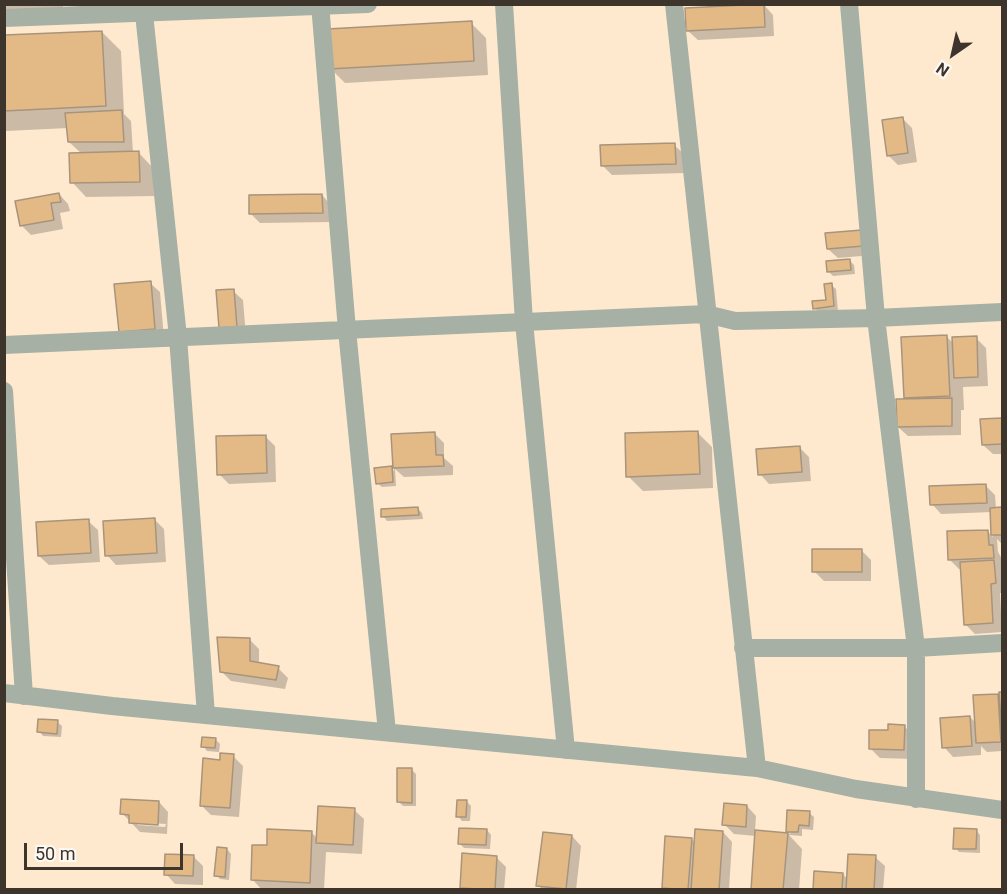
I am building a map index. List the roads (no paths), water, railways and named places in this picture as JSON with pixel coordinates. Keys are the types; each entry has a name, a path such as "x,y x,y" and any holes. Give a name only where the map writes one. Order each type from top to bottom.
{"street":[{"path":"4,18 143,9 368,4"},
{"path":"504,4 524,322 566,750"},
{"path":"674,4 757,768"},
{"path":"849,4 876,318 916,648 916,798"},
{"path":"320,5 347,330 387,732"},
{"path":"143,9 178,337 206,715"},
{"path":"4,345 706,314 735,321 1002,312"},
{"path":"4,391 24,696"},
{"path":"743,648 916,648 1002,643"},
{"path":"4,693 206,715 757,768 856,789 1002,810"}]}
